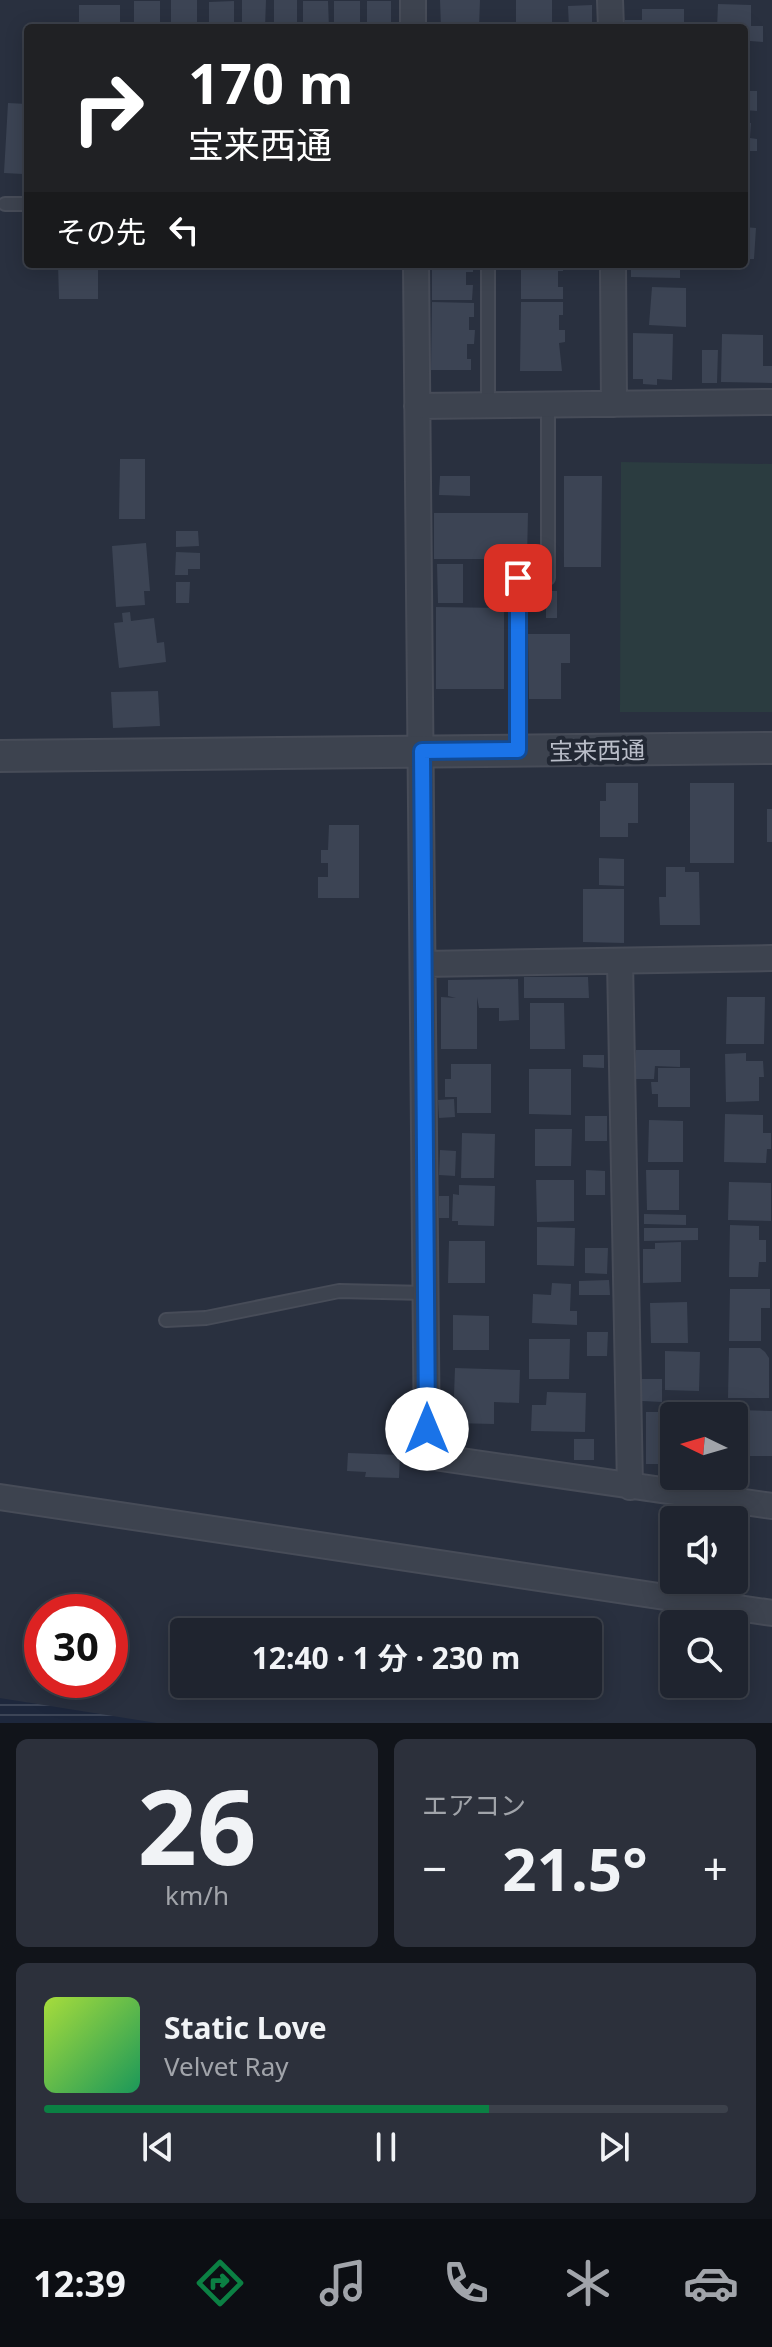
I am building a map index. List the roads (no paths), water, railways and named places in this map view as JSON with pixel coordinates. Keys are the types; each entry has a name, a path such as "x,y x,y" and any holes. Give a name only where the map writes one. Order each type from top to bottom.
{"street":[{"path":"413,0 413,24"},
{"path":"610,0 611,24"},
{"path":"416,268 427,1456 772,1506"},
{"path":"613,268 614,404"},
{"path":"417,406 772,402"},
{"name":"宝来西通","path":"0,756 772,748"},
{"path":"423,964 772,958"},
{"path":"620,961 630,1487"},
{"path":"0,1497 772,1613"}],"lane":[{"path":"5,204 24,204"},
{"path":"488,268 488,405"},
{"path":"518,750 518,578 548,578 548,405"},
{"path":"166,1320 206,1318 339,1291 426,1293"}],"water":[{"path":"0,1698 157,1723 0,1723"}]}
